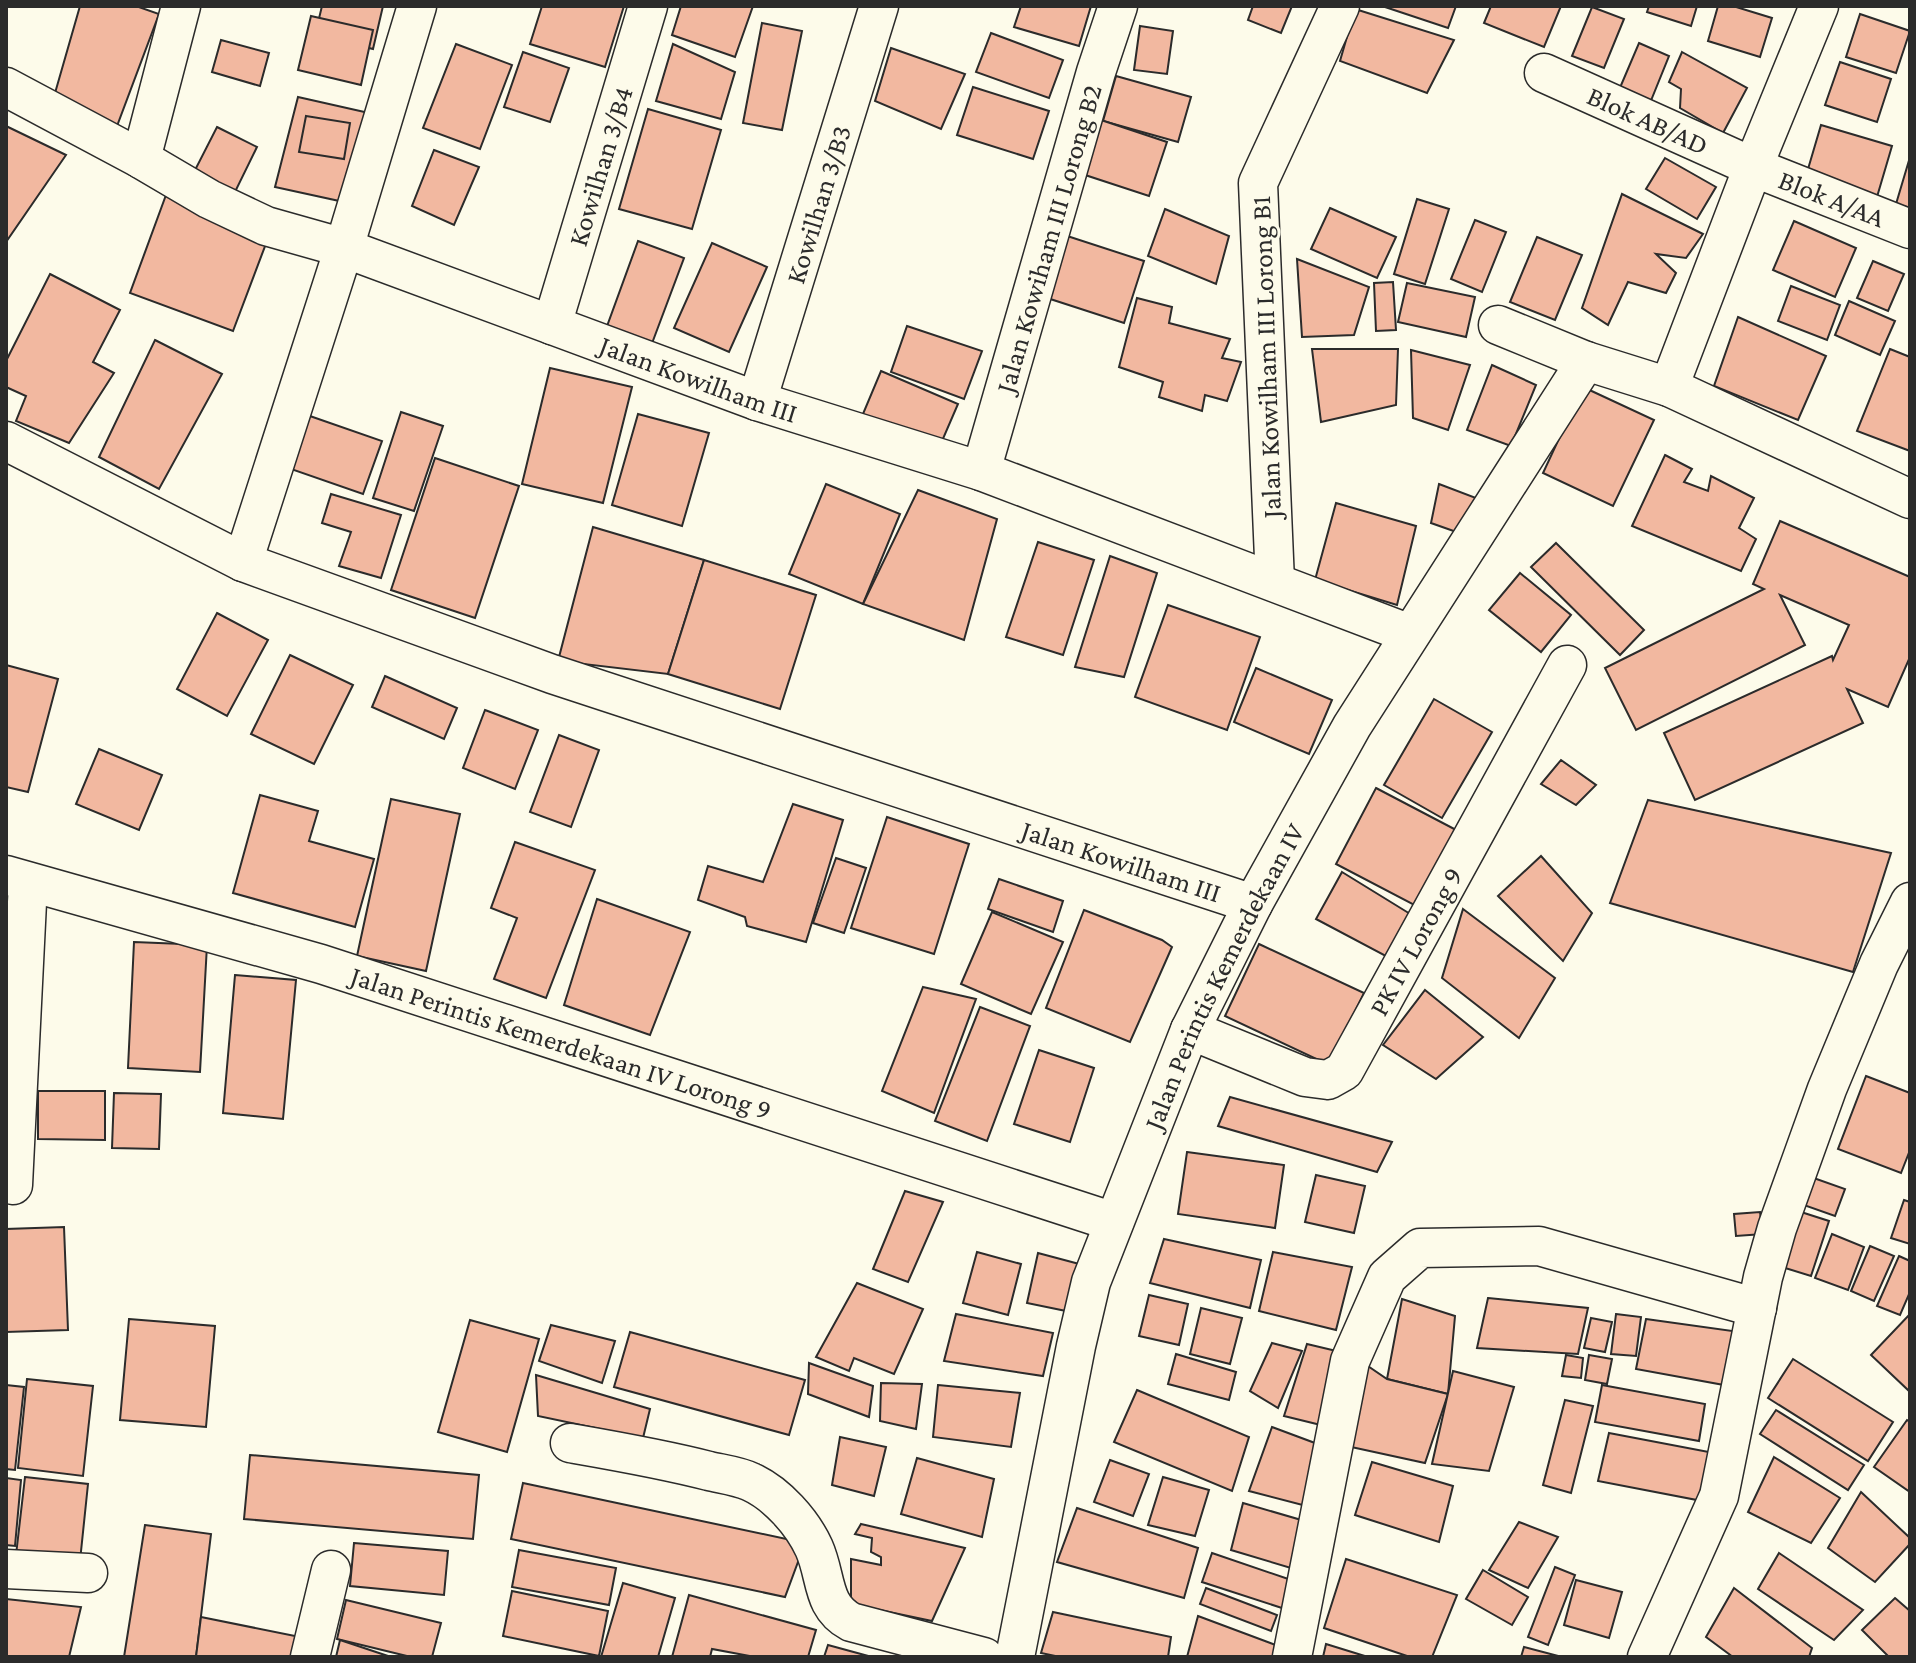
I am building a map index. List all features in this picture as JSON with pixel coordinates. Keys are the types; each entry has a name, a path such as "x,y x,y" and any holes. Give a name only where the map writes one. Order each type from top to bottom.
{"street":[{"path":"141,159 181,6"},
{"path":"243,562 344,248 417,6"},
{"name":"Kowilhan 3/B4","path":"552,325 648,6"},
{"name":"Kowilhan 3/B3","path":"757,401 879,6"},
{"name":"Jalan Kowiham III Lorong B2","path":"981,471 1096,72 1118,6"},
{"name":"Jalan Kowilham III Lorong B1","path":"1275,582 1258,183 1340,6"},
{"path":"1669,387 1753,167 1819,6"},
{"name":"Blok AB/AD","path":"1544,73 1753,167"},
{"name":"Jalan Kowilham III","path":"6,87 209,199 266,226 344,248 757,401 981,471 1410,634"},
{"name":"Blok A/AA","path":"1753,167 1910,229"},
{"path":"1498,325 1586,361 1669,387 1910,499"},
{"name":"Jalan Perintis Kemerdekaan IV","path":"1015,1657 1091,1282 1190,1030 1253,904 1352,726 1586,361"},
{"name":"Jalan Kowilham III","path":"6,441 243,562 552,674 1253,904"},
{"name":"PK IV Lorong 9","path":"1190,1030 1305,1077 1328,1080 1344,1071 1567,665"},
{"path":"13,1185 17,878"},
{"name":"Jalan Perintis Kemerdekaan IV Lorong 9","path":"17,878 321,964 1114,1222"},
{"path":"1647,1657 1719,1496 1757,1308 1777,1228 1827,1089 1879,964 1910,902"},
{"path":"1292,1657 1350,1361 1387,1277 1420,1248 1539,1246 1757,1308"},
{"path":"570,1443 673,1462 750,1481 774,1498 803,1529 814,1549 830,1604 837,1614 851,1622 984,1657"},
{"path":"6,1569 88,1573"},
{"path":"310,1657 331,1570"}],"building":[{"path":"80,6 136,6 159,14 117,126 51,107"},
{"path":"322,6 383,6 373,49 315,35"},
{"path":"542,6 624,6 605,67 530,44"},
{"path":"681,6 753,6 735,57 672,35"},
{"path":"1021,6 1091,6 1079,46 1014,27"},
{"path":"1253,6 1292,6 1281,33 1248,20"},
{"path":"1382,6 1456,6 1448,28"},
{"path":"1491,6 1561,6 1544,47 1484,23"},
{"path":"1649,6 1697,6 1691,26 1647,12"},
{"path":"1718,6 1733,6 1772,18 1760,57 1708,41"},
{"path":"1592,7 1624,19 1604,68 1572,56"},
{"path":"1355,9 1454,40 1427,93 1340,61"},
{"path":"1860,14 1910,31 1896,73 1846,57"},
{"path":"311,16 373,30 361,85 298,70"},
{"path":"762,23 802,31 782,130 743,123"},
{"path":"1140,26 1173,31 1167,74 1134,70"},
{"path":"991,33 1063,60 1049,98 976,72"},
{"path":"221,40 269,53 260,86 212,72"},
{"path":"1639,43 1669,56 1650,103 1619,90"},
{"path":"456,44 512,65 480,149 423,128"},
{"path":"673,44 735,72 721,119 656,101"},
{"path":"891,48 965,74 941,129 875,101"},
{"path":"523,52 569,68 550,122 504,107"},
{"path":"1682,52 1747,88 1723,133 1680,108 1681,89 1669,82"},
{"path":"1840,62 1891,79 1877,122 1825,105"},
{"path":"1116,76 1191,97 1178,142 1103,121"},
{"path":"973,87 1049,111 1033,159 957,135"},
{"path":"298,97 369,113 344,202 275,187"},
{"path":"648,109 721,130 692,229 619,209"},
{"path":"306,116 350,123 344,159 299,152"},
{"path":"1092,117 1167,142 1149,196 1073,171"},
{"path":"1821,125 1892,146 1874,207 1803,186"},
{"path":"6,126 66,155 6,242"},
{"path":"217,127 257,147 234,194 193,174"},
{"path":"434,150 479,167 454,225 412,206"},
{"path":"1910,157 1910,208 1896,204"},
{"path":"1665,158 1716,187 1697,219 1646,189"},
{"path":"1622,194 1703,234 1686,258 1656,254 1676,273 1666,293 1628,282 1608,325 1582,308"},
{"path":"166,195 270,233 233,331 130,293"},
{"path":"1417,199 1449,209 1425,284 1394,274"},
{"path":"1330,208 1396,237 1377,278 1311,249"},
{"path":"1165,209 1229,236 1216,284 1148,256"},
{"path":"1475,220 1506,232 1482,292 1451,279"},
{"path":"1794,221 1856,248 1835,297 1773,270"},
{"path":"1058,233 1144,261 1124,323 1038,295"},
{"path":"1537,237 1582,255 1555,320 1510,302"},
{"path":"638,241 684,258 651,346 606,329"},
{"path":"712,243 767,267 729,352 674,328"},
{"path":"1297,259 1369,287 1354,335 1302,337"},
{"path":"1873,261 1904,274 1888,311 1857,298"},
{"path":"50,274 120,310 93,362 114,373 69,443 16,421 26,396 6,387 6,361"},
{"path":"1393,282 1396,330 1376,331 1374,283"},
{"path":"1407,283 1475,297 1466,337 1398,322"},
{"path":"1791,286 1840,305 1827,340 1778,321"},
{"path":"1137,298 1172,307 1169,323 1230,339 1222,358 1241,362 1227,401 1205,395 1202,411 1159,397 1163,382 1119,367"},
{"path":"1849,301 1895,321 1880,355 1835,335"},
{"path":"1738,317 1826,356 1798,420 1714,386"},
{"path":"907,326 982,351 964,399 891,372"},
{"path":"155,340 222,374 159,489 99,457"},
{"path":"1312,349 1398,349 1396,405 1321,422"},
{"path":"1890,349 1910,357 1910,451 1857,431"},
{"path":"1411,350 1470,365 1448,430 1413,418"},
{"path":"1492,365 1536,385 1511,446 1467,430"},
{"path":"550,368 632,387 603,503 522,484"},
{"path":"881,371 958,404 936,455 860,421"},
{"path":"1583,387 1654,420 1613,506 1543,473"},
{"path":"401,412 443,426 414,511 373,498"},
{"path":"638,414 709,433 682,526 612,505"},
{"path":"307,415 382,441 363,494 288,468"},
{"path":"1665,455 1692,469 1684,482 1708,491 1711,476 1754,498 1739,528 1756,539 1741,571 1632,526"},
{"path":"435,458 519,486 475,618 391,590"},
{"path":"826,484 900,514 863,604 789,574"},
{"path":"1439,484 1476,498 1462,534 1431,523"},
{"path":"918,490 997,519 964,640 863,604"},
{"path":"331,494 401,515 381,578 339,566 351,532 322,523"},
{"path":"1336,503 1416,526 1397,605 1315,580"},
{"path":"1780,521 1910,577 1910,657 1888,707 1847,689 1863,723 1695,800 1664,733 1832,656 1833,660 1849,625 1780,595 1805,645 1636,730 1605,668 1764,589 1753,584"},
{"path":"593,527 704,560 668,674 558,661"},
{"path":"1038,542 1094,560 1063,655 1006,637"},
{"path":"1556,543 1644,630 1620,655 1531,567"},
{"path":"1110,556 1157,573 1124,677 1075,667"},
{"path":"704,560 816,595 780,709 668,674"},
{"path":"1520,573 1571,615 1541,652 1489,610"},
{"path":"1168,605 1260,637 1227,730 1135,697"},
{"path":"217,613 268,640 227,716 177,689"},
{"path":"290,655 353,685 314,764 251,734"},
{"path":"6,665 58,679 28,792 6,787"},
{"path":"1256,668 1332,700 1309,754 1234,722"},
{"path":"385,676 457,708 444,739 372,707"},
{"path":"1434,699 1492,732 1442,818 1384,785"},
{"path":"485,710 538,730 515,789 463,768"},
{"path":"559,735 599,750 571,827 530,812"},
{"path":"99,749 162,775 139,830 76,804"},
{"path":"1561,760 1596,785 1576,805 1541,784"},
{"path":"1376,788 1460,832 1420,908 1336,864"},
{"path":"260,795 318,811 309,841 374,859 355,927 233,893"},
{"path":"391,799 460,814 426,971 357,956"},
{"path":"1648,800 1891,853 1853,972 1610,903"},
{"path":"793,804 843,820 806,942 747,926 745,917 698,900 708,866 763,882"},
{"path":"887,817 969,844 934,954 851,928"},
{"path":"515,842 595,870 546,998 494,979 517,918 491,908"},
{"path":"1541,856 1592,913 1563,961 1498,896"},
{"path":"836,858 866,868 844,933 813,923"},
{"path":"1342,872 1420,920 1397,962 1316,919"},
{"path":"999,879 1063,901 1053,932 988,909"},
{"path":"597,899 690,932 650,1035 564,1005"},
{"path":"1463,909 1555,978 1519,1038 1442,978"},
{"path":"1084,910 1162,940 1172,947 1130,1042 1046,1008"},
{"path":"992,912 1063,942 1031,1014 961,984"},
{"path":"134,942 207,945 200,1072 128,1068"},
{"path":"1259,944 1364,993 1329,1065 1225,1016"},
{"path":"235,975 296,980 283,1119 223,1113"},
{"path":"923,987 976,999 934,1113 882,1091"},
{"path":"1425,990 1483,1037 1436,1079 1383,1045"},
{"path":"980,1007 1030,1026 987,1141 935,1121"},
{"path":"1039,1050 1094,1068 1070,1142 1014,1124"},
{"path":"1866,1076 1910,1093 1910,1150 1901,1173 1838,1149"},
{"path":"38,1091 105,1091 105,1140 38,1139"},
{"path":"114,1093 161,1094 159,1149 112,1148"},
{"path":"1230,1097 1392,1142 1377,1172 1218,1126"},
{"path":"1187,1152 1284,1165 1275,1228 1178,1214"},
{"path":"1316,1175 1365,1186 1354,1233 1305,1222"},
{"path":"1808,1176 1845,1189 1835,1216 1798,1203"},
{"path":"905,1191 943,1202 908,1282 873,1269"},
{"path":"1904,1200 1910,1202 1910,1244 1891,1238"},
{"path":"1760,1212 1763,1234 1736,1236 1734,1214"},
{"path":"1801,1212 1829,1221 1811,1276 1782,1267"},
{"path":"64,1227 68,1330 6,1332 6,1229"},
{"path":"1832,1234 1864,1247 1848,1290 1815,1278"},
{"path":"1164,1239 1261,1260 1250,1308 1150,1283"},
{"path":"1870,1246 1894,1256 1874,1301 1851,1291"},
{"path":"977,1252 1021,1264 1008,1315 963,1303"},
{"path":"1273,1252 1352,1267 1336,1330 1259,1311"},
{"path":"1038,1253 1083,1265 1071,1312 1027,1303"},
{"path":"1899,1256 1910,1261 1910,1292 1900,1315 1877,1306"},
{"path":"857,1283 923,1309 894,1374 854,1358 849,1371 816,1357"},
{"path":"1149,1295 1188,1304 1179,1345 1139,1336"},
{"path":"1488,1298 1588,1308 1578,1354 1477,1348"},
{"path":"1402,1299 1455,1316 1448,1394 1387,1379"},
{"path":"1201,1308 1242,1318 1230,1364 1190,1354"},
{"path":"956,1314 1053,1333 1043,1376 944,1361"},
{"path":"1616,1314 1641,1317 1636,1356 1611,1354"},
{"path":"1910,1314 1910,1388 1908,1390 1871,1355"},
{"path":"1591,1318 1612,1322 1605,1352 1584,1348"},
{"path":"129,1319 215,1326 206,1427 120,1420"},
{"path":"1646,1319 1747,1333 1735,1387 1636,1369"},
{"path":"470,1320 539,1339 507,1452 438,1432"},
{"path":"551,1325 615,1341 602,1383 539,1361"},
{"path":"630,1332 805,1380 789,1435 614,1387"},
{"path":"1272,1343 1302,1351 1278,1408 1250,1391"},
{"path":"1307,1344 1349,1354 1333,1428 1284,1416"},
{"path":"1176,1354 1236,1372 1229,1400 1168,1384"},
{"path":"1566,1355 1583,1358 1581,1378 1562,1376"},
{"path":"1589,1355 1612,1359 1607,1384 1585,1380"},
{"path":"1793,1359 1893,1422 1868,1461 1768,1398"},
{"path":"1362,1362 1387,1379 1448,1394 1425,1463 1342,1445"},
{"path":"809,1363 873,1386 869,1417 808,1394"},
{"path":"1453,1371 1514,1387 1489,1471 1432,1464"},
{"path":"536,1375 650,1409 643,1438 538,1416"},
{"path":"27,1379 93,1386 83,1476 18,1468"},
{"path":"881,1383 922,1384 916,1429 880,1421"},
{"path":"6,1385 24,1387 15,1470 6,1469"},
{"path":"938,1385 1020,1393 1011,1447 933,1437"},
{"path":"1602,1385 1705,1404 1699,1441 1595,1422"},
{"path":"1137,1390 1249,1437 1232,1491 1114,1442"},
{"path":"1565,1400 1593,1406 1571,1493 1543,1485"},
{"path":"1776,1410 1864,1465 1848,1490 1760,1434"},
{"path":"1907,1420 1910,1422 1910,1492 1874,1467"},
{"path":"1272,1427 1331,1449 1318,1509 1249,1491"},
{"path":"1609,1433 1714,1453 1697,1500 1598,1481"},
{"path":"840,1437 886,1447 874,1496 832,1485"},
{"path":"250,1455 479,1475 473,1539 244,1519"},
{"path":"1774,1457 1840,1498 1811,1543 1748,1512"},
{"path":"917,1458 994,1479 982,1537 901,1514"},
{"path":"1110,1460 1149,1474 1133,1516 1094,1502"},
{"path":"1372,1462 1453,1486 1439,1542 1355,1515"},
{"path":"25,1477 88,1484 80,1561 16,1555"},
{"path":"1163,1477 1209,1490 1195,1536 1148,1525"},
{"path":"6,1478 21,1480 15,1546 6,1545"},
{"path":"523,1483 805,1543 785,1597 511,1539"},
{"path":"1861,1492 1910,1538 1910,1544 1875,1582 1828,1548"},
{"path":"1243,1503 1315,1524 1301,1571 1231,1550"},
{"path":"1077,1508 1198,1548 1184,1598 1057,1562"},
{"path":"1519,1522 1558,1537 1528,1588 1489,1570"},
{"path":"861,1524 965,1548 932,1621 851,1604 851,1559 881,1565 881,1557 871,1552 872,1538 855,1534"},
{"path":"145,1525 211,1534 196,1657 124,1657"},
{"path":"354,1543 448,1551 444,1595 350,1586"},
{"path":"519,1550 616,1568 609,1605 512,1587"},
{"path":"1212,1553 1297,1582 1288,1610 1202,1582"},
{"path":"1779,1553 1863,1610 1834,1640 1758,1589"},
{"path":"1346,1559 1457,1595 1432,1657 1410,1657 1324,1628"},
{"path":"1555,1567 1575,1575 1548,1645 1528,1637"},
{"path":"1483,1570 1528,1597 1512,1625 1466,1599"},
{"path":"1576,1580 1622,1592 1609,1638 1564,1625"},
{"path":"623,1583 675,1598 658,1657 601,1657"},
{"path":"1206,1588 1277,1615 1271,1631 1200,1604"},
{"path":"1734,1588 1812,1648 1809,1657 1733,1657 1706,1637"},
{"path":"512,1591 608,1611 599,1656 503,1636"},
{"path":"689,1595 816,1630 808,1657 755,1657 712,1649 710,1657 672,1657"},
{"path":"1895,1598 1910,1611 1910,1657 1889,1657 1862,1630"},
{"path":"6,1599 81,1607 69,1657 6,1657"},
{"path":"346,1600 441,1623 432,1657 411,1657 337,1639"},
{"path":"1053,1612 1171,1637 1168,1657 1060,1657 1041,1653"},
{"path":"1198,1616 1281,1647 1278,1657 1187,1657"},
{"path":"201,1617 305,1638 299,1657 196,1657"},
{"path":"340,1640 391,1657 336,1657"},
{"path":"1326,1644 1368,1657 1323,1657"},
{"path":"828,1645 872,1657 824,1657"},
{"path":"1524,1647 1562,1657 1521,1657"}]}
